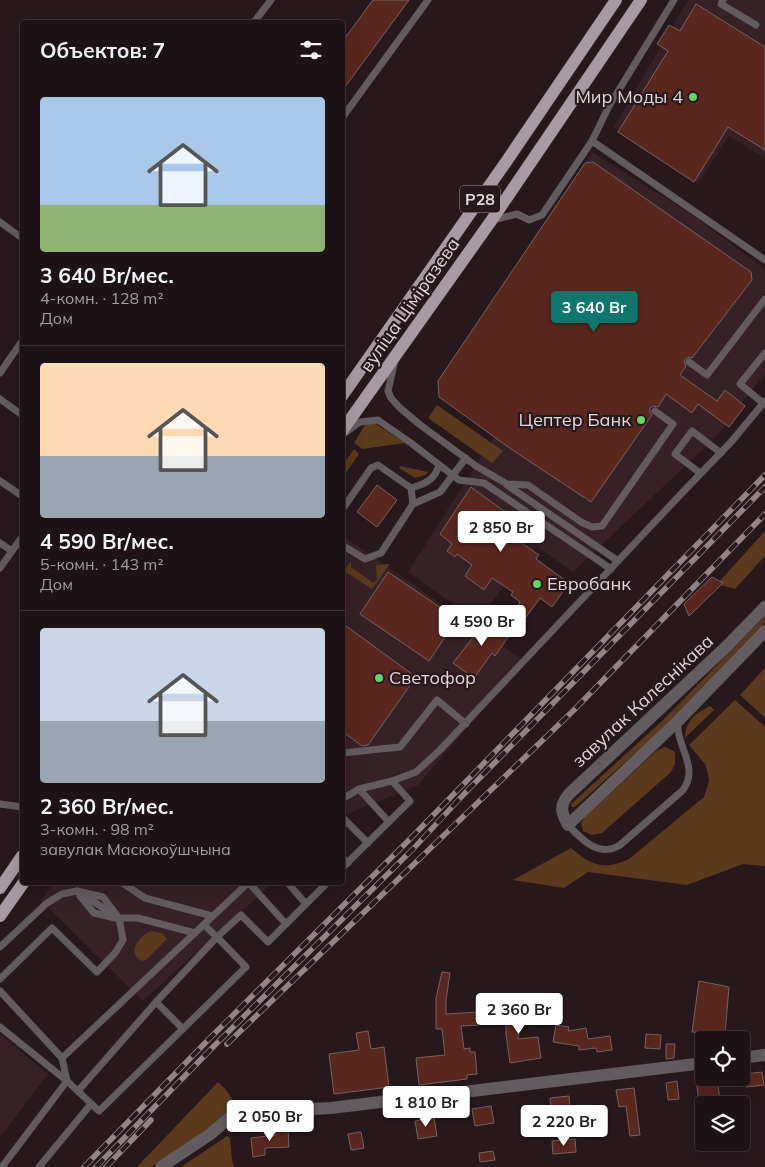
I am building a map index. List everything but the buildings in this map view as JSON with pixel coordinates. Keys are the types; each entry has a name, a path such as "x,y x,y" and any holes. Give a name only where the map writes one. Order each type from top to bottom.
{"main road":[{"name":"вуліца Ціміразева","path":"345,392 506,162 616,0"},
{"name":"вуліца Ціміразева","path":"345,429 491,221 641,0"},
{"path":"0,888 20,859"},
{"path":"0,916 22,885"}],"street":[{"name":"завулак Калеснікава","path":"765,607 569,794 562,804 561,812 568,825 678,721 765,631"},
{"path":"750,1057 765,1055"},
{"path":"161,1167 209,1135 232,1116 259,1112 330,1108 695,1064"}],"lane":[{"path":"256,20 271,0"},
{"path":"345,114 428,0"},
{"path":"491,221 517,214 529,220 542,215 592,142 609,106 674,0"},
{"path":"723,0 720,4 756,25"},
{"path":"592,142 765,260"},
{"path":"0,222 20,237"},
{"path":"689,362 707,375 765,299"},
{"path":"0,373 20,343"},
{"path":"345,797 359,789 392,781 416,772 466,724 720,453 764,402 740,384 765,354"},
{"path":"395,356 388,391 391,398 419,424 618,562"},
{"path":"0,399 20,414"},
{"path":"507,484 528,485 581,522 592,527 602,526 673,424 655,411"},
{"path":"345,431 360,422 378,420 411,442 459,480 484,483 611,569"},
{"path":"700,473 675,454 692,431 720,453"},
{"path":"345,547 365,559 380,553 413,504 440,492 466,458"},
{"path":"345,506 372,468 378,464 411,488 413,504"},
{"path":"411,488 427,483 436,473 439,465"},
{"path":"0,481 20,495"},
{"path":"0,568 20,540"},
{"path":"0,542 12,551"},
{"path":"345,753 400,747 437,700 466,724"},
{"path":"568,825 583,842 594,847 609,850 620,844 683,790 688,780 689,766 677,730 678,721"},
{"path":"345,862 368,843 410,801 392,781"},
{"path":"359,789 388,822"},
{"path":"0,804 20,807"},
{"path":"345,820 368,843"},
{"path":"126,885 145,898 212,916"},
{"path":"62,1058 247,885"},
{"path":"251,885 286,924"},
{"path":"289,885 306,904"},
{"path":"78,1091 156,1002 217,937 241,915 268,942 325,885"},
{"path":"0,946 48,903 62,894 77,891 119,918 138,918 195,933"},
{"path":"0,979 52,928 97,972 115,953 123,940 119,918"},
{"path":"0,1027 67,1081 99,1112 246,967 204,925"},
{"path":"0,991 62,1058 67,1081 2,1167"},
{"path":"156,1002 183,1029"},
{"path":"39,1167 92,1104"}],"shaded area":[{"name":"Мир Моды 4","path":"688,0 765,0 765,158 729,136 698,183 618,132 614,127"},
{"path":"592,152 690,213 765,269 765,373 716,437 573,572 536,546 477,621 408,572 497,432 438,381"},
{"path":"437,405 503,451 492,463 428,418"},
{"path":"376,424 405,443 362,449 354,443 365,425"},
{"path":"354,449 359,454 345,474 345,462"},
{"path":"401,466 428,472 415,478 399,468"},
{"path":"765,531 765,556 735,589 721,585 720,581"},
{"path":"345,537 521,659 498,692 418,785 345,816"},
{"path":"351,561 351,567 373,583 377,580 376,565 390,564 372,589 345,572"},
{"path":"765,616 765,622 664,727 575,807 572,807 571,804 663,720"},
{"path":"765,668 765,718 740,695"},
{"path":"735,700 765,727 765,866 743,864 687,885 588,872 564,888 513,880 571,848 585,859 598,864 612,865 629,859 704,797 709,781 708,774 705,764 689,745"},
{"path":"710,706 714,710 685,738 687,727 692,718"},
{"path":"665,747 675,752 675,764 671,772 602,833 592,835 583,831 581,823 585,817 656,751"},
{"path":"52,885 271,885 143,1001 41,901"},
{"path":"151,931 162,933 167,939 146,960 142,961 137,957 134,949 139,940"},
{"path":"0,1034 48,1074 0,1138"},
{"path":"218,1082 231,1098 232,1108 226,1118 151,1167 137,1167"},
{"path":"227,1136 230,1138 234,1167 181,1167"}],"railway":[{"path":"84,1167 209,1039 407,842 765,475"},
{"path":"96,1167 215,1045 413,849 465,793 765,487"},
{"path":"227,1044 574,710 765,514"},
{"path":"106,1167 151,1120"}],"place":[{"name":"Мир Моды 4","path":"693,97"},
{"name":"Цептер Банк","path":"641,420"},
{"name":"Евробанк","path":"537,584"},
{"name":"Светофор","path":"379,678"}]}
